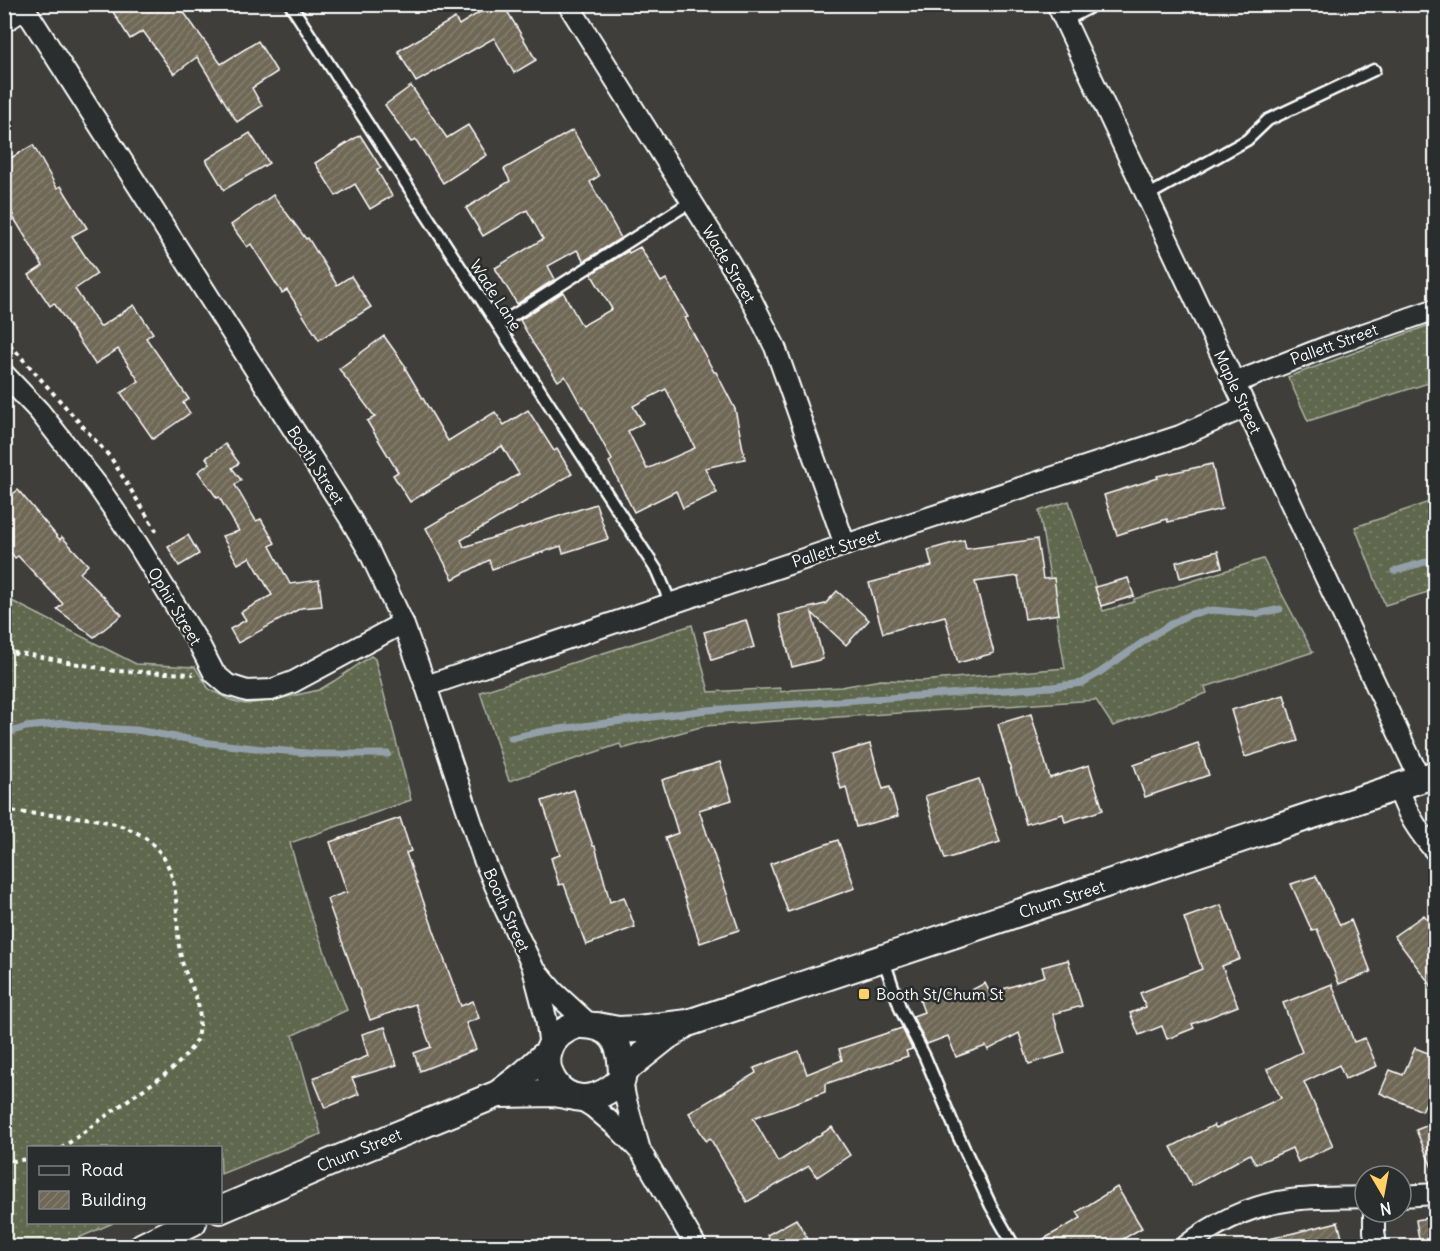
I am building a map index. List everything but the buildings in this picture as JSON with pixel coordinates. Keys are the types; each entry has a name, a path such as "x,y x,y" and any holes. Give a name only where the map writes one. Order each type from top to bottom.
{"street":[{"name":"Wade Street","path":"568,4 751,298 775,347 845,545"},
{"path":"1060,10 1086,4"},
{"path":"4,22 23,7"},
{"name":"Booth Street","path":"23,7 348,515 369,552 403,623 483,857 532,965 546,1018 550,1049"},
{"name":"Maple Street","path":"1060,10 1418,780 1406,809 1416,828 1436,852"},
{"name":"Pallett Street","path":"1234,383 1326,346 1436,309"},
{"name":"Ophir Street","path":"4,374 39,411 97,485 138,545 214,673 228,685 247,691 271,690 301,678 403,623"},
{"name":"Pallett Street","path":"426,686 845,545 1180,436 1245,407"},
{"name":"Chum Street","path":"594,1026 618,1030 688,1023 1418,780"},
{"name":"Booth Street","path":"532,965 553,992 594,1026"},
{"name":"Chum Street","path":"622,1076 666,1037 688,1023"},
{"path":"641,1152 625,1097 622,1061 615,1040 607,1032 594,1026 577,1025 567,1028 559,1034 550,1049 547,1060 551,1078 562,1092 593,1107 641,1152 696,1246"},
{"name":"Chum Street","path":"222,1209 498,1094 524,1074 550,1049"},
{"path":"575,1097 591,1098 601,1095 612,1089 622,1076"},
{"name":"Chum Street","path":"498,1094 555,1093 575,1097"},
{"path":"1413,1195 1436,1194"},
{"path":"1186,1246 1220,1223 1267,1204 1290,1200 1353,1197"},
{"path":"143,1246 189,1224"},
{"path":"1374,1224 1376,1246"}],"lane":[{"name":"Wade Lane","path":"290,4 657,571 672,604"},
{"path":"1147,196 1248,140 1268,120 1374,70"},
{"path":"498,325 692,201"},
{"path":"883,958 901,1010 925,1057 986,1195 1014,1246"}],"path":[{"path":"4,652 115,671 214,673"},
{"path":"4,810 94,819 123,825 146,837 160,853 170,870 175,891 181,956 186,975 197,998 200,1017 197,1038 178,1064 65,1146"},
{"path":"4,1155 14,1161 27,1159"}],"green space":[{"path":"1435,323 1435,381 1308,421 1288,377"},
{"path":"1435,500 1435,590 1385,605 1355,527"},
{"path":"1069,501 1103,611 1134,602 1134,599 1263,559 1313,652 1205,687 1207,693 1113,726 1096,700 704,726 622,749 620,744 509,781 480,692 692,625 709,692 780,688 781,692 841,687 881,680 921,681 1065,668 1039,511"},
{"path":"4,597 136,664 195,667 209,689 230,700 245,704 319,690 371,656 375,659 411,800 290,843 310,913 347,1010 293,1035 321,1134 222,1174 222,1146 27,1146 27,1224 111,1224 60,1246 5,1246"}],"waterway":[{"path":"1394,571 1436,559"},
{"path":"511,738 544,731 707,710 1052,687 1082,683 1150,637 1191,614 1213,610 1257,614 1280,609"},
{"path":"4,734 26,727 64,723 136,730 210,743 263,749 318,754 388,754"}],"place":[{"name":"Booth St/Chum St","path":"864,994"}]}
